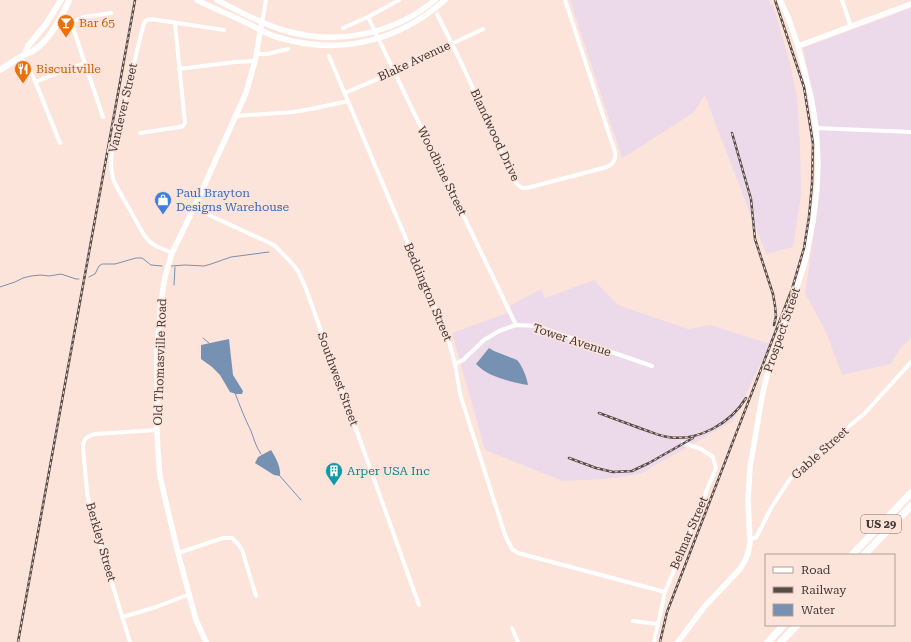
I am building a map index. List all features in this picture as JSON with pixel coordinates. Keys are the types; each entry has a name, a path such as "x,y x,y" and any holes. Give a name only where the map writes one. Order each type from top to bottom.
{"highway":[{"name":"US 29","path":"853,554 911,492"},
{"name":"US 29","path":"865,554 911,506"},
{"path":"768,642 783,626"},
{"path":"781,642 796,626"}],"main road":[{"path":"23,56 28,46 46,24 61,0"},
{"path":"0,70 32,52 50,34 63,15 70,0"}],"street":[{"path":"197,0 275,37 312,45 341,45 371,41 405,28 418,21 436,9 445,0"},
{"path":"217,0 282,30 318,37 339,37 375,32 400,22 423,9 435,0"},
{"name":"Old Thomasville Road","path":"206,642 196,620 178,553 160,476 157,430 157,375 160,309 162,288 172,253 246,94 257,54 266,0"},
{"path":"343,28 368,17 399,0"},
{"name":"Blandwood Drive","path":"437,14 479,101 514,180 518,186 527,188 607,167 614,162 615,159 615,152 565,0"},
{"name":"Prospect Street","path":"678,642 705,606 743,564 749,551 749,484 753,449 762,398 771,358 791,306 805,262 813,220 817,189 818,162 816,128 811,97 798,46 788,17 780,0"},
{"path":"842,0 851,27"},
{"path":"798,46 911,4"},
{"path":"103,117 73,28 74,21 84,17 111,13"},
{"name":"Woodbine Street","path":"368,17 516,325"},
{"name":"Vandever Street","path":"172,253 156,246 144,235 113,179 110,166 112,152 144,23 151,19 175,24 224,30"},
{"path":"140,133 180,127 185,123 175,24"},
{"name":"Blake Avenue","path":"344,93 483,29"},
{"path":"257,54 267,54 288,49"},
{"path":"23,56 33,76 60,143"},
{"name":"Beddington Street","path":"329,56 449,341 455,364 460,394 506,535 512,549 518,553 665,592"},
{"path":"179,69 255,61"},
{"path":"35,82 84,63"},
{"path":"236,116 298,111 348,101"},
{"path":"816,128 911,132"},
{"name":"Southwest Street","path":"194,208 274,245 286,256 298,271 306,289 419,605"},
{"name":"Tower Avenue","path":"455,364 463,360 484,340 499,331 516,325 536,326 652,366"},
{"name":"Gable Street","path":"750,539 757,536 770,508 790,479 807,461 869,409 911,362"},
{"name":"Berkley Street","path":"130,642 92,518 87,492 83,458 83,442 90,435 157,430"},
{"name":"Belmar Street","path":"654,642 665,592 716,468 713,457 701,449 683,443"},
{"path":"178,553 223,538 232,538 242,550 256,596"},
{"path":"123,617 156,607 190,594"},
{"path":"633,621 658,624"},
{"path":"512,628 518,642"}],"shaded area":[{"path":"570,0 768,0 773,6 789,59 797,97 801,195 793,247 766,254 705,95 693,113 622,158"},
{"path":"911,8 911,338 901,347 891,364 842,375 825,330 805,293 818,207 820,151 819,123 803,48"},
{"path":"594,280 618,305 688,329 710,325 770,344 733,421 640,474 606,479 563,481 485,450 452,333 510,312 511,305 541,289 545,298"}],"water":[{"path":"229,339 233,375 243,391 242,394 230,392 220,375 201,359 201,345"},
{"path":"489,348 517,360 521,365 528,385 493,376 481,369 476,364"},
{"path":"271,450 279,466 280,476 274,475 255,463 258,457"}],"waterway":[{"path":"171,266 204,266 231,257 269,252"},
{"path":"89,277 95,274 99,266 102,264 115,264 136,258 142,258 151,265 162,266"},
{"path":"174,285 175,267"},
{"path":"0,287 31,276 61,274 79,279"},
{"path":"203,338 209,343"},
{"path":"235,393 256,446 261,454"},
{"path":"279,475 301,500"}],"railway":[{"path":"18,642 135,0"},
{"path":"660,642 667,612 792,289 804,248 812,184 813,144 804,87 775,0"},
{"path":"732,133 751,199 755,239 773,294 776,316 774,325"},
{"path":"599,413 660,435 679,438 691,437 713,429 723,423 740,407 746,398"},
{"path":"569,458 596,468 613,472 632,471 693,438"}],"place":[{"name":"Bar 65","path":"66,38"},
{"name":"Biscuitville","path":"23,84"},
{"name":"Paul Brayton Designs Warehouse","path":"163,215"},
{"name":"Arper USA Inc","path":"334,486"}]}
